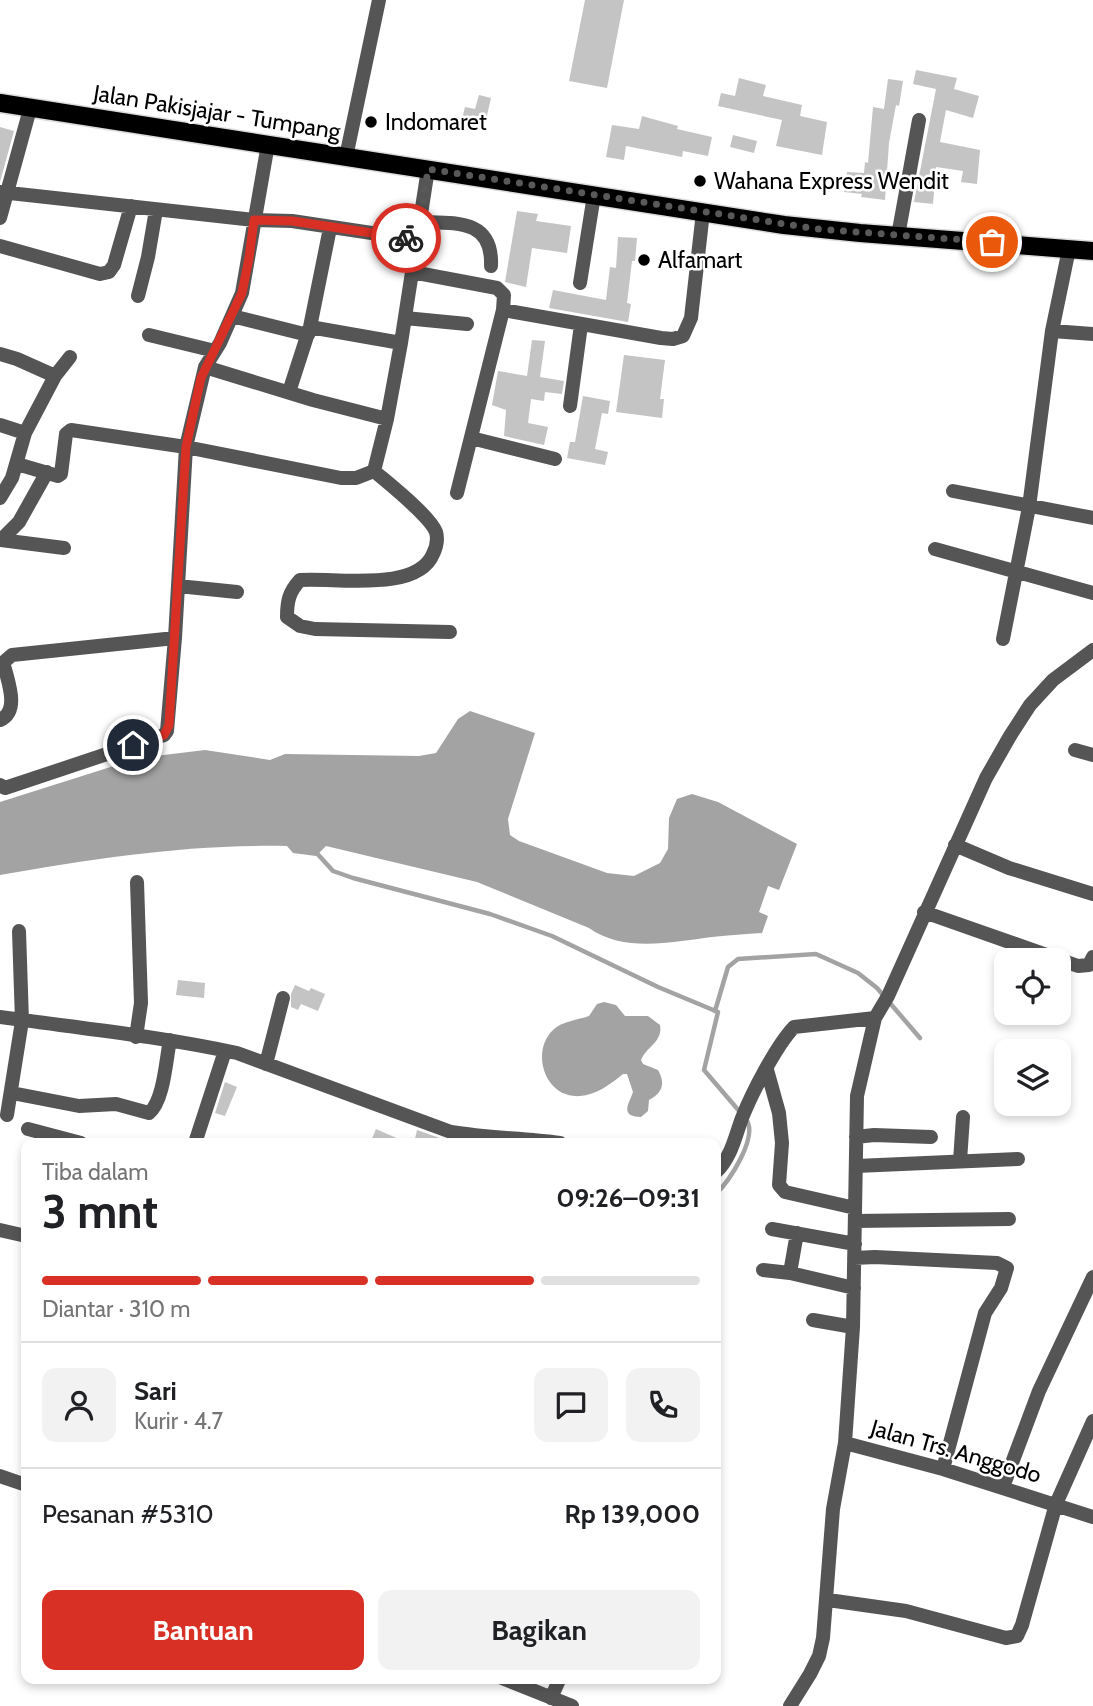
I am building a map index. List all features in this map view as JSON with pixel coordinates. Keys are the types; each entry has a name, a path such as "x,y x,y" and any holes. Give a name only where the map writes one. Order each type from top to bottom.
{"main road":[{"name":"Jalan Pakisjajar - Tumpang","path":"0,103 817,229 1093,251"}],"street":[{"path":"346,157 379,0"},
{"path":"0,218 4,193 30,108"},
{"path":"898,236 919,120"},
{"path":"0,785 5,788 164,735 169,725 186,447 205,367 242,293 268,144"},
{"path":"374,471 401,343 428,169"},
{"path":"4,193 254,220 292,221 418,240"},
{"path":"580,283 594,195"},
{"path":"0,246 100,274 109,272 114,265 131,206"},
{"path":"138,296 156,209"},
{"path":"503,310 661,338 683,336 691,318 702,212"},
{"path":"421,222 465,224 474,228 489,245 491,266"},
{"path":"289,392 309,331 330,228"},
{"path":"1003,639 1029,507 1052,331 1069,249"},
{"path":"412,272 497,288 505,295 457,493"},
{"path":"232,316 309,331 401,343"},
{"path":"405,317 467,324"},
{"path":"570,406 581,324"},
{"path":"1052,331 1093,334"},
{"path":"149,335 215,351"},
{"path":"0,354 55,376"},
{"path":"0,498 12,478 25,433 55,376 70,357"},
{"path":"205,367 387,419"},
{"path":"0,425 25,433"},
{"path":"17,464 61,474 66,434 71,429 186,447 341,478 356,478 374,471"},
{"path":"471,438 555,459"},
{"path":"374,471 425,517 436,532 432,558 423,567 407,575 385,580 300,580 292,589 287,602 287,617 300,626 315,629 450,632"},
{"path":"1,541 19,522 47,472"},
{"path":"953,491 1093,518"},
{"path":"1,541 64,548"},
{"path":"935,549 1093,593"},
{"path":"178,586 237,592"},
{"path":"0,720 6,717 11,708 4,665 12,654 175,638"},
{"path":"790,1706 819,1656 827,1607 834,1509 845,1443 853,1327 856,1096 875,1018 986,778 1030,705 1053,680 1093,650"},
{"path":"1075,750 1093,755"},
{"path":"955,845 1009,868 1093,894"},
{"path":"136,1037 141,1003 137,882"},
{"path":"924,912 1078,966 1089,965 1093,957"},
{"path":"7,1115 22,1020 19,931"},
{"path":"266,1065 283,998"},
{"path":"0,1017 170,1040 225,1051 450,1137 484,1138"},
{"path":"721,1166 728,1157 743,1116 767,1070 786,1035 794,1027 875,1018"},
{"path":"12,1093 79,1106 116,1104 149,1113 155,1108 160,1094 170,1040"},
{"path":"197,1138 225,1051"},
{"path":"767,1070 779,1113 782,1143 779,1185 785,1192 855,1214 1009,1219"},
{"path":"960,1161 963,1117"},
{"path":"29,1129 62,1138"},
{"path":"856,1137 931,1137"},
{"path":"856,1166 1018,1159"},
{"path":"772,1229 797,1233 875,1257 997,1263 1007,1268 1001,1288 985,1313 943,1469"},
{"path":"0,1230 21,1235"},
{"path":"790,1273 797,1233"},
{"path":"763,1270 790,1273 854,1288"},
{"path":"1003,1487 1039,1391 1093,1277"},
{"path":"813,1320 853,1327"},
{"path":"827,1607 906,1611 1006,1638 1017,1636 1056,1504 1093,1421"},
{"name":"Jalan Trs. Anggodo","path":"845,1443 943,1469 1093,1517"},
{"path":"0,1476 21,1483"},
{"path":"517,1684 572,1706"},
{"path":"551,1698 557,1684"}],"shaded area":[{"path":"470,711 535,733 508,819 510,835 519,841 607,873 634,876 660,863 668,849 669,818 677,799 692,794 718,802 797,844 779,890 768,886 759,912 768,916 762,933 649,944 617,941 477,882 326,846 316,856 293,853 287,846 178,850 0,875 0,802 139,758 205,750 270,760 285,754 419,756 436,753 458,719"},
{"path":"604,1002 616,1005 625,1016 648,1016 660,1025 657,1040 641,1060 643,1064 658,1070 662,1080 661,1088 649,1100 648,1111 641,1117 630,1114 627,1109 633,1092 627,1074 597,1091 580,1096 568,1095 558,1090 545,1072 543,1050 546,1039 553,1030 565,1023 589,1016 597,1004"}],"building":[{"path":"585,0 624,0 607,88 569,81"},
{"path":"916,70 957,78 954,89 979,96 973,118 946,110 940,142 980,150 977,184 961,182 963,171 936,167 933,204 914,202 936,89 913,84"},
{"path":"739,78 766,85 763,96 802,105 800,116 827,122 822,155 776,146 782,120 718,106 721,93 735,96"},
{"path":"888,79 903,81 889,143 885,200 844,192 847,172 864,173 865,162 868,163 873,107 884,109"},
{"path":"479,95 491,98 484,128 461,123 465,107 475,109"},
{"path":"642,116 678,126 677,129 712,137 708,156 683,151 682,157 626,146 624,160 606,157 612,125 639,129"},
{"path":"0,127 14,131 0,182"},
{"path":"733,135 757,141 754,153 730,147"},
{"path":"517,211 538,214 536,221 571,226 567,253 532,248 526,287 505,282"},
{"path":"618,237 637,238 627,303 631,304 628,322 549,308 553,290 606,300 610,267 616,268"},
{"path":"532,340 545,341 540,377 564,381 562,394 545,392 544,401 531,399 528,423 548,427 544,445 504,436 506,410 492,405 498,371 527,376"},
{"path":"624,355 665,360 660,399 664,399 662,418 616,412"},
{"path":"583,396 610,401 608,414 602,413 595,449 608,452 605,465 567,458 570,442 575,442"},
{"path":"178,980 205,983 204,998 176,995"},
{"path":"295,985 325,994 318,1011 301,1004 298,1010 291,1007 291,994"},
{"path":"225,1082 237,1087 225,1116 215,1113"},
{"path":"376,1129 397,1138 372,1138"},
{"path":"417,1130 440,1138 415,1138"}],"waterway":[{"path":"314,850 333,871 490,914 552,936 658,987 718,1012 704,1070 740,1112"},
{"path":"715,1011 728,967 738,959 816,954 858,973 877,988 920,1038"},
{"path":"721,1188 735,1169 746,1147 749,1136 746,1119"}],"way so far":[{"path":"406,238 418,240 428,169 784,225 992,242"}],"place":[{"name":"Indomaret","path":"371,122"},
{"name":"Wahana Express Wendit","path":"700,181"},
{"name":"Alfamart","path":"644,260"}],"route":[{"path":"133,745 164,735 169,725 186,447 205,367 242,293 254,220 292,221 406,238"}]}
